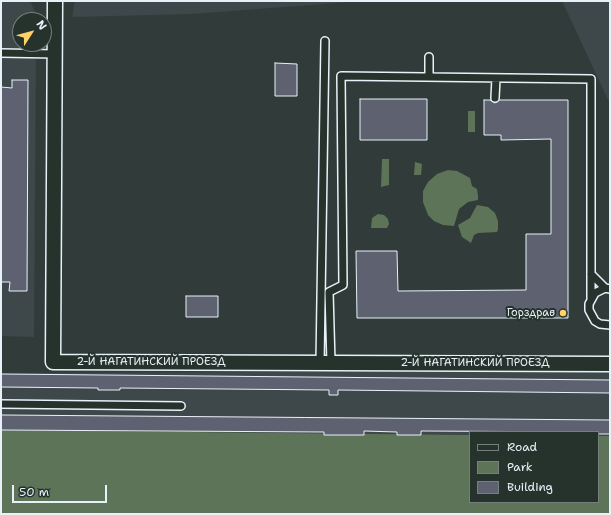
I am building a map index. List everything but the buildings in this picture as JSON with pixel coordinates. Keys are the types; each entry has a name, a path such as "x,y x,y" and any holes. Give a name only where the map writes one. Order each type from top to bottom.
{"street":[{"name":"2-Й НАГАТИНСКИЙ ПРОЕЗД","path":"55,1 54,362 610,364"}],"lane":[{"path":"325,41 326,363"},
{"path":"1,53 56,54"},
{"path":"429,57 429,77"},
{"path":"326,363 329,292 343,285 342,76 591,79 591,298 589,310 591,316 600,324 610,325"},
{"path":"496,78 496,98"},
{"path":"591,274 607,288 595,293 591,298"},
{"path":"1,404 181,406"}],"shaded area":[{"path":"1,1 26,1 31,3 35,12 12,12 12,52 36,52 34,337 1,336"},
{"path":"75,1 363,1 191,14 72,17"},
{"path":"562,1 610,1 610,104"},
{"path":"610,372 610,436 599,436 599,431 469,431 469,435 1,430 1,373"}],"green space":[{"path":"468,111 475,111 475,132 468,132"},
{"path":"382,159 389,159 389,185 381,187"},
{"path":"415,162 422,164 421,175 414,175"},
{"path":"448,170 457,171 470,178 472,186 477,189 478,196 478,200 468,202 459,209 454,226 443,225 434,221 428,215 423,202 423,191 428,182 437,174"},
{"path":"477,205 488,207 495,213 498,221 498,229 497,232 478,233 474,235 471,243 462,237 458,225 470,218"},
{"path":"378,214 384,215 388,219 389,224 387,228 371,228 372,218"},
{"path":"1,430 469,435 469,503 599,503 599,436 610,436 610,514 1,514"}],"place":[{"name":"Горздрав","path":"563,313"}]}
